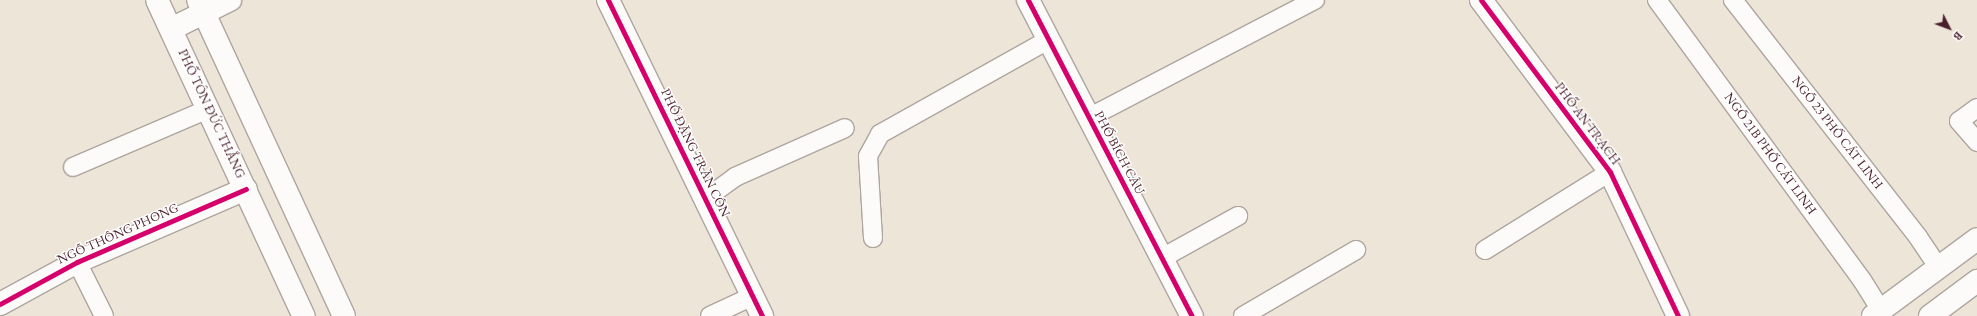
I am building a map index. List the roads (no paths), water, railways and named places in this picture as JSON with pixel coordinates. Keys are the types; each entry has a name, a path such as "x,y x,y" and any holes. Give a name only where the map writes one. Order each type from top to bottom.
{"street":[{"name":"PHỐ TÔN ĐỨC THẮNG","path":"157,0 304,316"},
{"path":"171,30 201,6 230,0"},
{"name":"PHỐ ĐẶNG TRẦN CÔN","path":"608,0 762,316"},
{"name":"PHỐ BÍCH CÂU","path":"1028,0 1192,316"},
{"name":"PHỐ AN TRẠCH","path":"1481,0 1610,172 1678,316"},
{"path":"201,6 344,316"},
{"name":"NGÕ THÔNG PHONG","path":"0,304 77,262 246,189"},
{"path":"1877,313 1977,239"},
{"path":"1930,316 1977,281"}],"lane":[{"path":"1088,118 1315,0"},
{"name":"NGÕ 21B PHỐ CÁT LINH","path":"1657,0 1862,280 1877,313"},
{"name":"NGÕ 23 PHỐ CÁT LINH","path":"1733,0 1918,237 1939,268"},
{"path":"873,238 868,156 880,134 1048,40"},
{"path":"1977,108 1960,121 1977,142"},
{"path":"73,167 208,109"},
{"path":"705,199 735,176 845,128"},
{"path":"1485,250 1610,172"},
{"path":"1162,258 1238,216"},
{"path":"1243,316 1356,250"},
{"path":"77,262 104,316"},
{"path":"710,316 753,296"}]}
